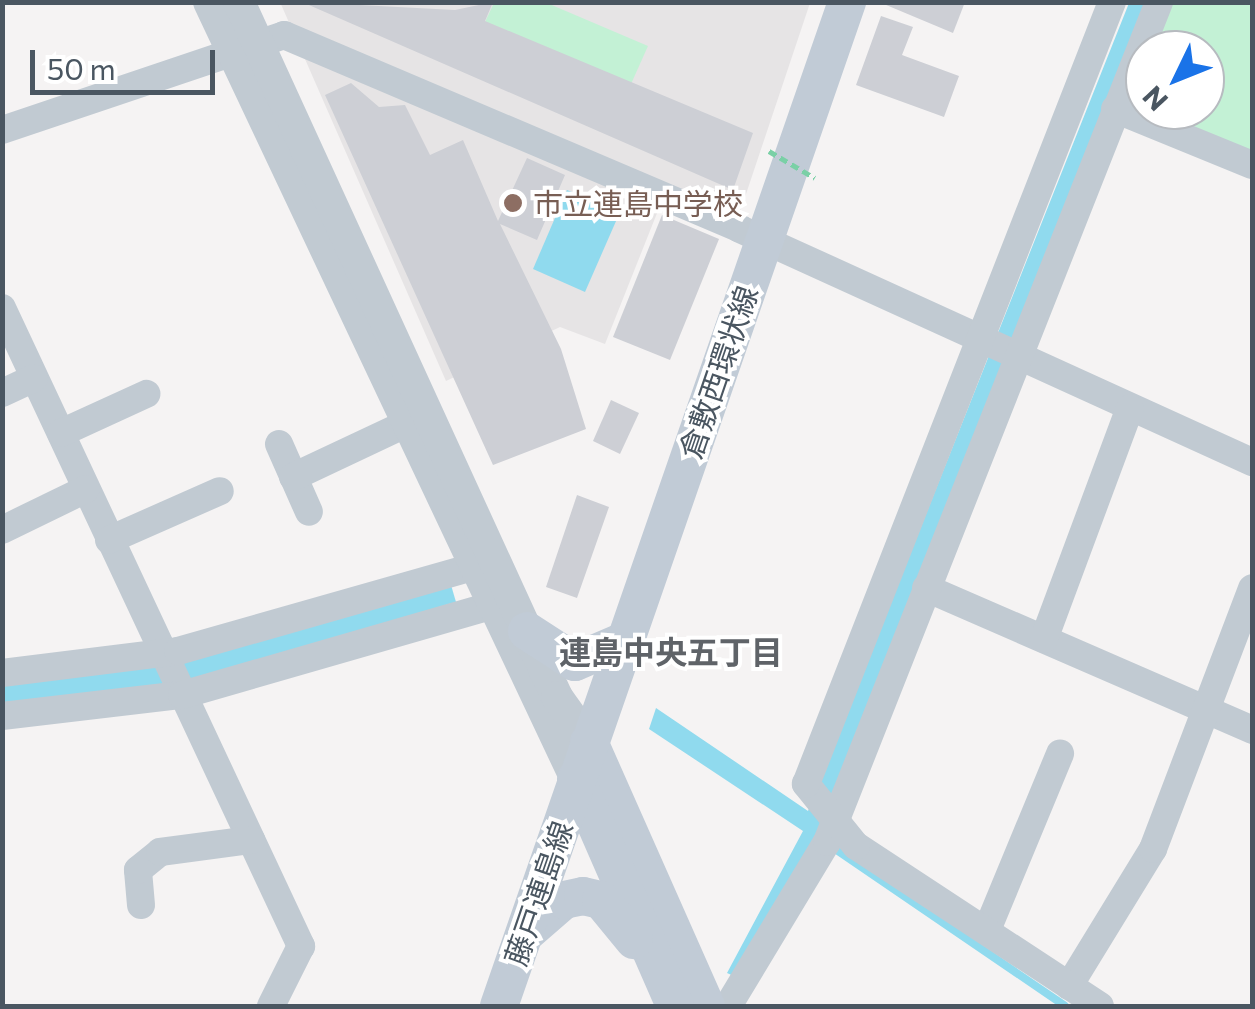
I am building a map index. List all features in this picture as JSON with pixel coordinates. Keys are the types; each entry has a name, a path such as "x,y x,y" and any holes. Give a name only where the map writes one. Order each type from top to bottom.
{"main road":[{"name":"倉敷西環状線","path":"576,779 847,2"},
{"path":"527,631 575,662 626,640"},
{"path":"589,742 706,1006"},
{"path":"576,779 672,999"},
{"name":"藤戸連島線","path":"498,1006 576,779"},
{"path":"524,935 564,900 601,900 672,999"}],"street":[{"path":"728,1006 824,813 926,588 1112,2"},
{"path":"1100,1006 824,813 806,784 1000,353 1115,110 1159,2"},
{"path":"233,3 245,47 408,424 490,606 576,779"},
{"path":"2,130 284,35 763,242 1000,353 1252,462"},
{"path":"245,47 527,631 589,742"},
{"path":"1115,110 1252,165"},
{"path":"2,308 301,946 270,1006"},
{"path":"2,393 34,378"},
{"path":"61,433 146,394"},
{"path":"1044,639 1130,408"},
{"path":"293,477 408,424"},
{"path":"279,444 309,512"},
{"path":"2,530 86,489"},
{"path":"109,540 220,491"},
{"path":"2,672 172,674 473,567"},
{"path":"926,588 1252,730"},
{"path":"1069,986 1153,850 1252,588"},
{"path":"2,716 172,674 490,606"},
{"path":"987,930 1060,754"},
{"path":"141,905 138,870 160,852 252,840"}],"path":[{"path":"769,151 815,178"}],"shaded area":[{"name":"市立連島中学校","path":"280,2 810,3 738,218 667,188 605,344 560,327 446,381"}],"green space":[{"path":"494,3 547,3 648,46 631,84 485,22"},
{"path":"1165,3 1252,3 1252,158 1190,130 1225,130 1225,30 1155,30"}],"water":[{"path":"1129,3 1149,3 1138,30 1125,30 1125,64 821,831 736,977 727,973 803,831 649,729 656,708 808,811"},
{"path":"567,190 620,212 585,292 533,269"},
{"path":"451,585 456,602 188,681 3,704 2,683"}],"building":[{"path":"302,2 455,10 493,2 485,21 753,133 733,190"},
{"path":"879,2 965,2 953,33"},
{"path":"881,16 913,27 902,55 959,76 944,117 856,85"},
{"path":"351,83 379,107 405,105 430,155 463,140 498,221 527,158 565,175 537,240 500,224 561,349 586,429 493,465 325,95"},
{"path":"662,215 719,239 670,360 613,337"},
{"path":"611,400 639,413 620,454 593,441"},
{"path":"577,495 609,507 577,598 546,587"}],"waterway":[{"path":"835,849 1065,1006"}],"place":[{"name":"市立連島中学校","path":"513,203"}],"district":[{"name":"連島中央五丁目","path":"671,651"}]}
